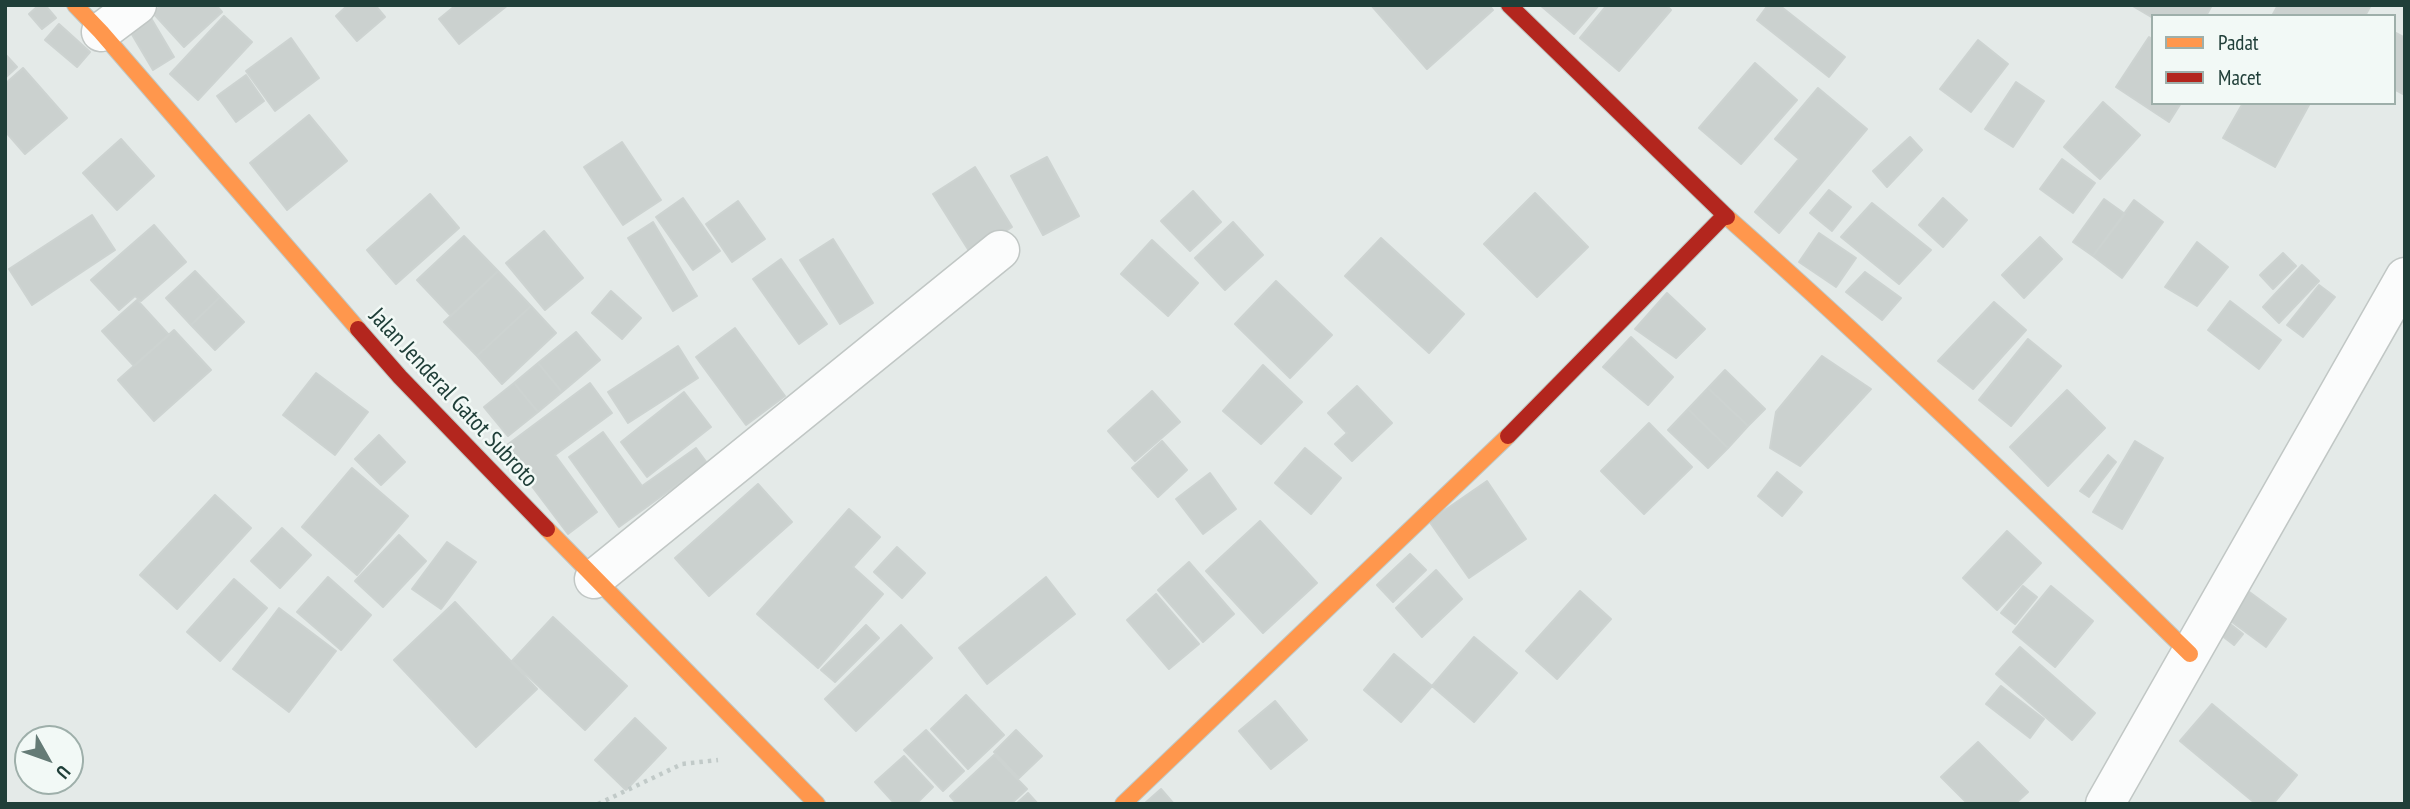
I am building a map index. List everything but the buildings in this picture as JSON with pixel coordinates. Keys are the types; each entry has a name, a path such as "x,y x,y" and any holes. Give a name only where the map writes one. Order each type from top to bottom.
{"main road":[{"name":"Jalan Jenderal Gatot Subroto","path":"75,5 400,377 594,579 817,804"},
{"path":"1509,5 1725,215 1854,330 2019,486 2190,654"},
{"path":"1123,804 1509,435 1725,215"}],"street":[{"path":"101,32 137,5"},
{"path":"594,579 1000,250"},
{"path":"2105,804 2190,654 2395,319 2405,277"}],"path":[{"path":"597,804 682,764 768,755"}],"traffic: slow":[{"path":"75,5 358,329"},
{"path":"1727,217 1961,433 2190,654"},
{"path":"1123,804 1508,436"},
{"path":"547,529 817,804"}],"traffic: jam":[{"path":"1509,5 1727,217"},
{"path":"1508,436 1725,215"},
{"path":"358,329 400,377 547,529"}]}
